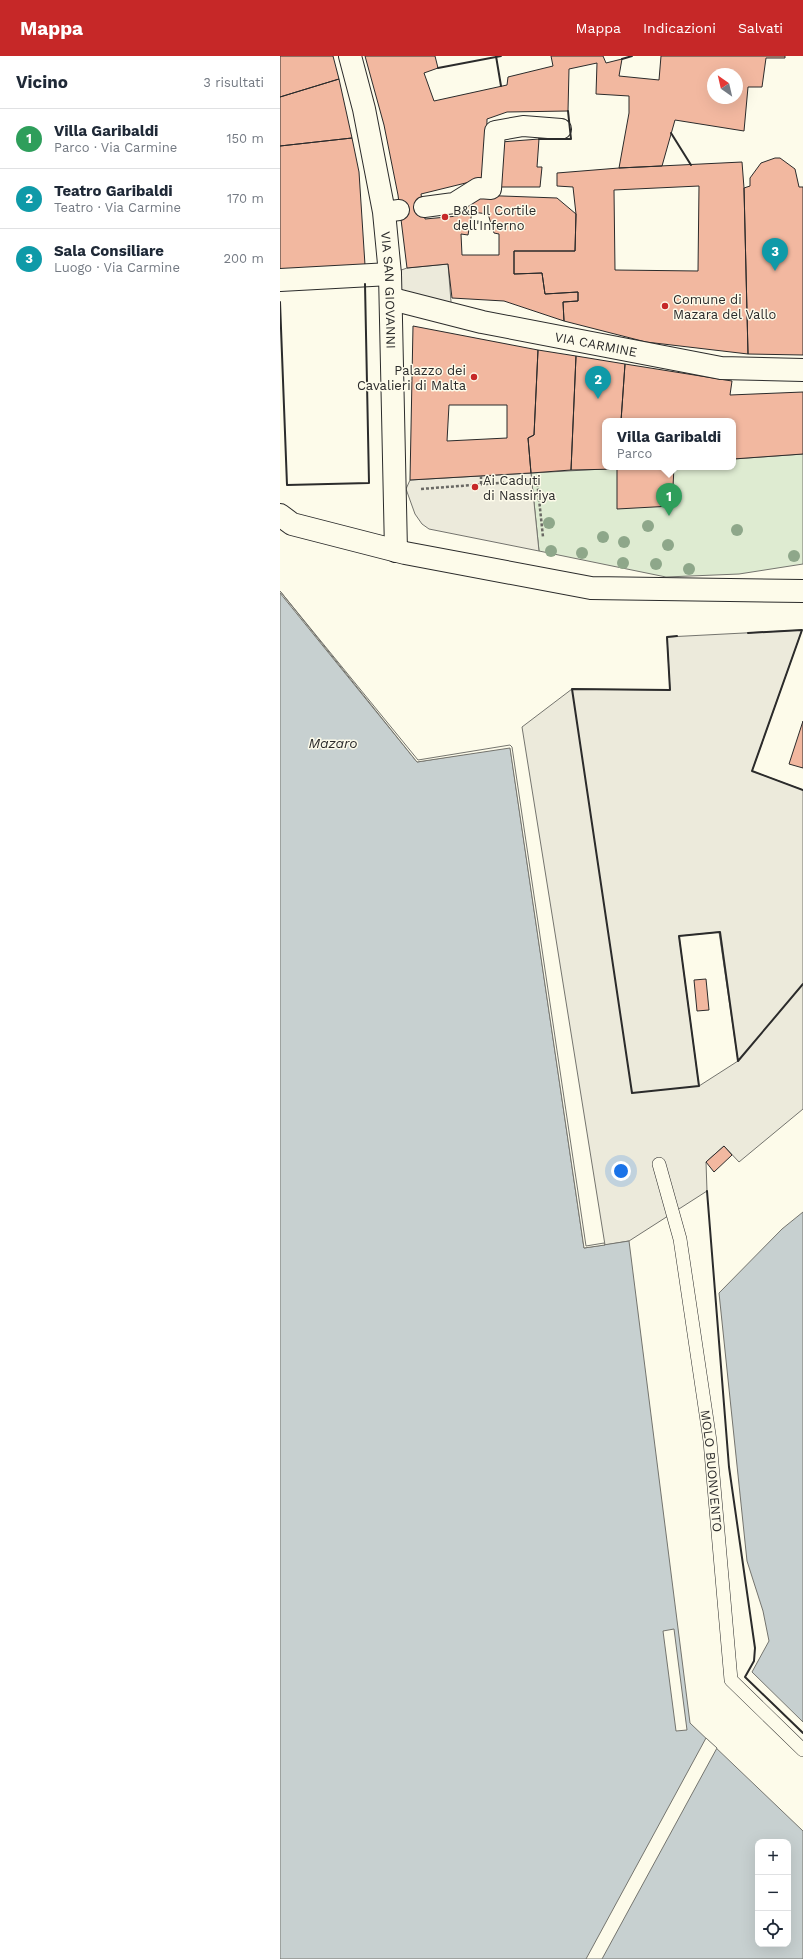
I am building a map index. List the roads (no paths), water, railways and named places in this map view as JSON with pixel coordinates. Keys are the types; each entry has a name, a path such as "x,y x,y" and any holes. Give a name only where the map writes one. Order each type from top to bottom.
{"main road":[{"name":"VIA SAN GIOVANNI","path":"350,56 392,211 390,274 392,299 396,551"},
{"path":"280,280 390,274"},
{"name":"VIA CARMINE","path":"392,299 482,322 721,368 803,370"},
{"path":"280,515 292,524 396,551 590,588 803,591"}],"street":[{"path":"424,207 454,203 478,188 491,189 495,131 522,126 561,128"}],"lane":[{"name":"MOLO BUONVENTO","path":"659,1164 680,1239 710,1441 731,1680 803,1750"}],"water":[{"name":"Mazaro","path":"280,593 417,762 510,747 584,1248 629,1241 690,1723 803,1831 803,1959 280,1959"},
{"path":"803,1212 803,1722 752,1672 769,1641 763,1611 747,1561 719,1293 782,1229"}],"place":[{"name":"B&B Il Cortile dell'Inferno","path":"445,217"},
{"name":"Sala Consiliare","path":"775,271"},
{"name":"Comune di Mazara del Vallo","path":"665,306"},
{"name":"Palazzo dei Cavalieri di Malta","path":"474,377"},
{"name":"Teatro Garibaldi","path":"598,399"},
{"name":"Ai Caduti di Nassiriya","path":"475,487"},
{"name":"Villa Garibaldi","path":"669,516"}]}
